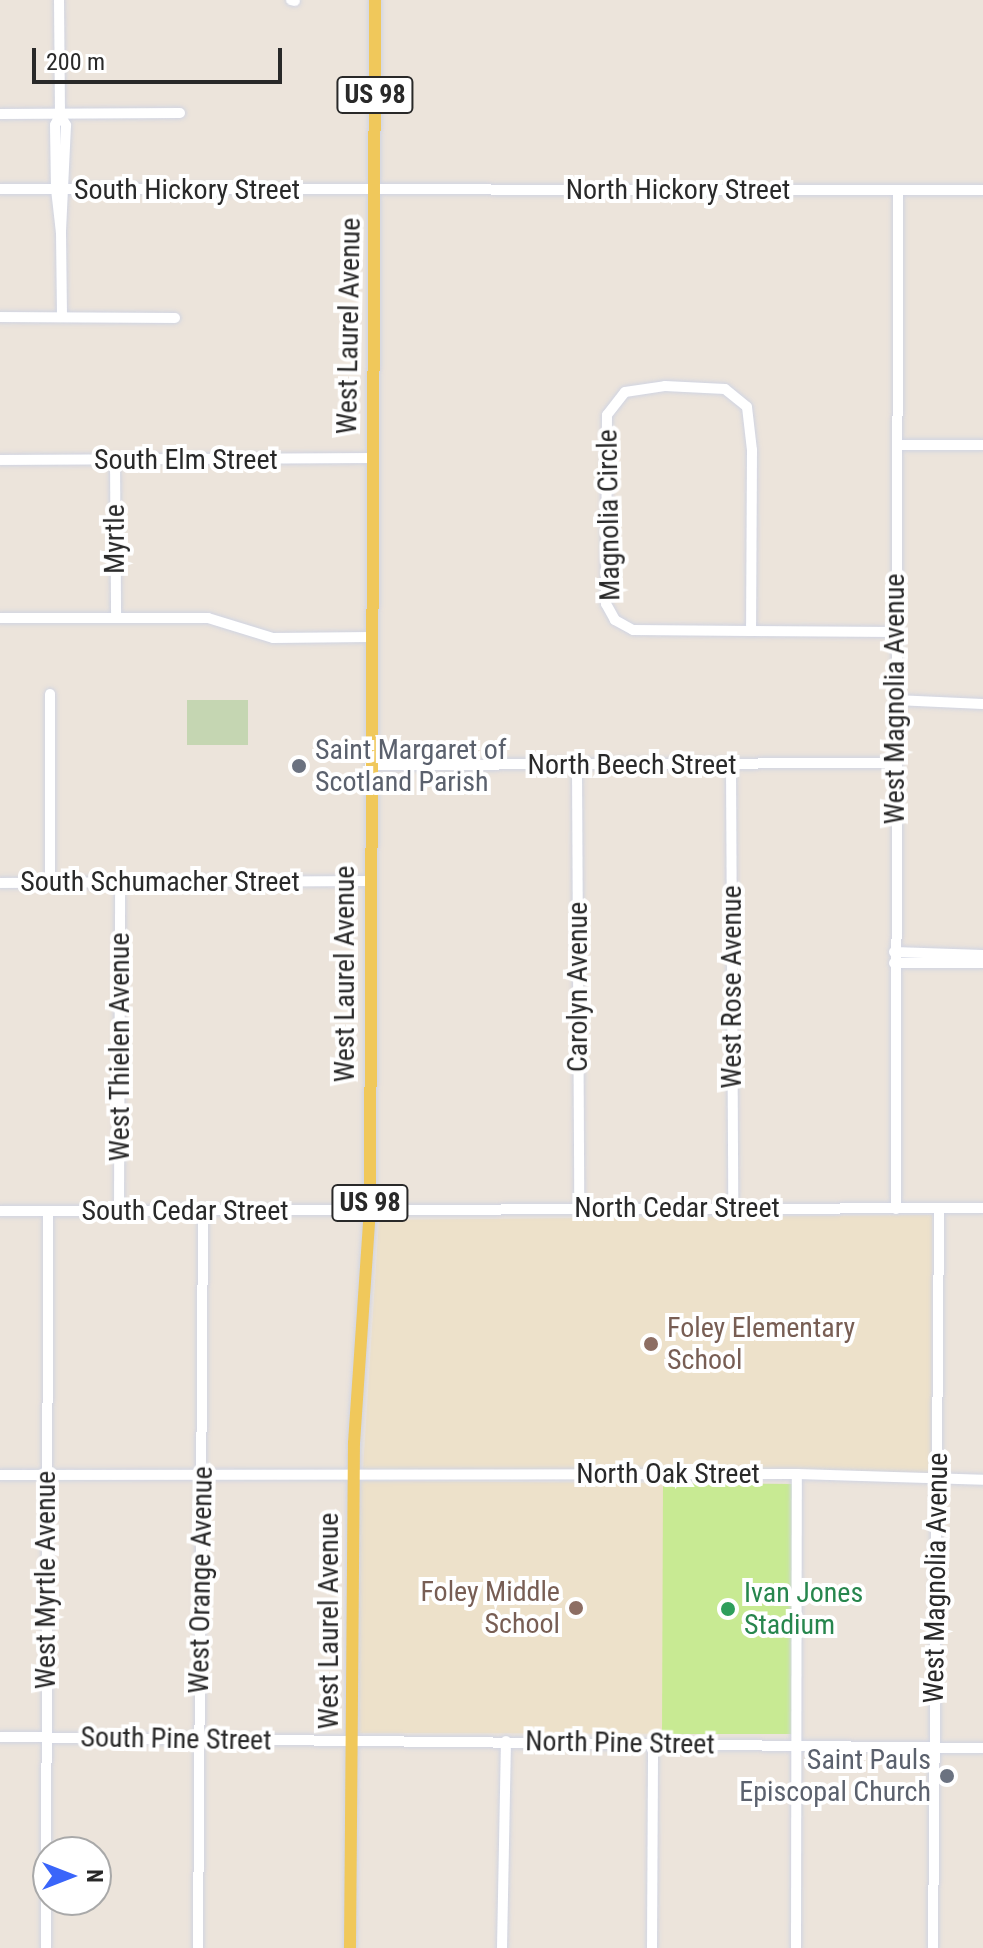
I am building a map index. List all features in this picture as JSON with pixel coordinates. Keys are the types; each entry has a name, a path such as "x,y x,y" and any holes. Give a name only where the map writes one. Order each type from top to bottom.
{"main road":[{"name":"West Laurel Avenue","path":"350,1948 354,1475 370,1210 368,881 375,0"}],"street":[{"path":"59,0 60,115 55,125 61,189 62,317"},
{"path":"0,114 180,113"},
{"name":"South Hickory Street","path":"0,189 374,190"},
{"name":"North Hickory Street","path":"374,190 983,190"},
{"name":"West Magnolia Avenue","path":"896,1209 894,958 898,190"},
{"path":"0,317 175,318"},
{"name":"Magnolia Circle","path":"751,631 752,450 747,407 735,393 715,387 625,392 610,406 605,424 604,578 609,613 623,626 643,631 895,632"},
{"path":"898,445 983,445"},
{"name":"South Elm Street","path":"0,460 372,458"},
{"name":"Myrtle","path":"115,460 116,617"},
{"path":"0,618 217,619 253,634 283,639 371,637"},
{"path":"50,694 50,883"},
{"path":"895,700 983,704"},
{"name":"North Beech Street","path":"370,765 895,763"},
{"name":"West Rose Avenue","path":"731,765 733,1208"},
{"name":"Carolyn Avenue","path":"577,766 579,1208"},
{"name":"South Schumacher Street","path":"0,883 368,881"},
{"name":"West Thielen Avenue","path":"119,1211 120,883"},
{"path":"894,958 983,955"},
{"path":"894,958 983,963"},
{"name":"North Cedar Street","path":"370,1210 983,1208"},
{"name":"West Magnolia Avenue","path":"933,1948 939,1209"},
{"name":"South Cedar Street","path":"0,1211 370,1210"},
{"name":"West Myrtle Avenue","path":"46,1948 48,1211"},
{"name":"West Orange Avenue","path":"198,1948 203,1211"},
{"path":"796,1948 797,1474"},
{"name":"North Oak Street","path":"0,1475 797,1474 983,1480"},
{"name":"South Pine Street","path":"0,1737 352,1741"},
{"name":"North Pine Street","path":"352,1741 983,1748"},
{"path":"502,1948 506,1741"},
{"path":"652,1948 653,1743"}],"shaded area":[{"name":"Foley Elementary School","path":"932,1215 931,1476 363,1470 379,1220"},
{"name":"Foley Middle School","path":"359,1481 794,1484 793,1734 358,1733"}],"green space":[{"path":"187,700 248,700 248,745 187,745"},
{"name":"Ivan Jones Stadium","path":"663,1483 794,1484 793,1734 662,1734"}],"place":[{"name":"Saint Margaret of Scotland Parish","path":"299,766"},
{"name":"Foley Elementary School","path":"651,1344"},
{"name":"Foley Middle School","path":"576,1608"},
{"name":"Ivan Jones Stadium","path":"728,1609"},
{"name":"Saint Pauls Episcopal Church","path":"947,1776"}]}
